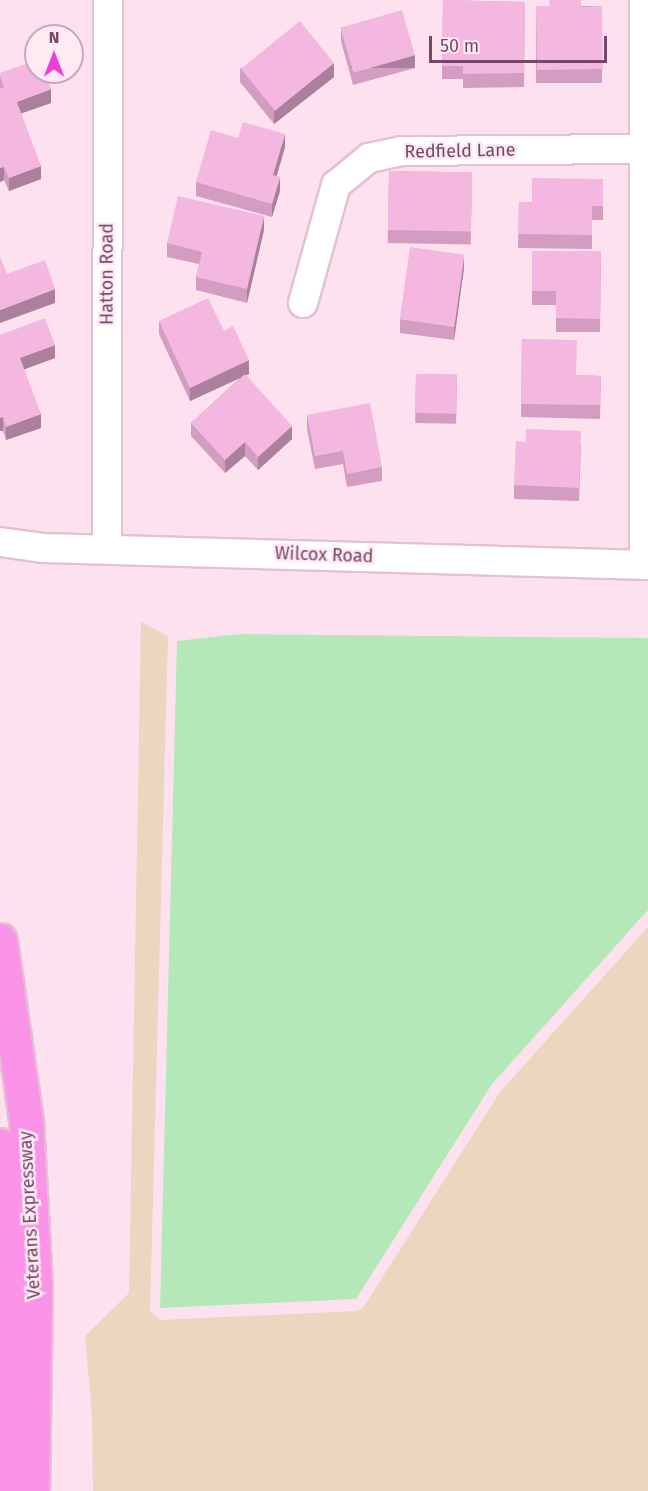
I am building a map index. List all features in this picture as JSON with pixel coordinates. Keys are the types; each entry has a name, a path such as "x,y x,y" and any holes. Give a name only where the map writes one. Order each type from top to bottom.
{"highway":[{"name":"Veterans Expressway","path":"0,940 26,1132 35,1284 32,1491"},
{"path":"0,1145 9,1293 7,1491"}],"street":[{"name":"Hatton Road","path":"107,548 108,0"},
{"path":"644,0 646,565"},
{"name":"Redfield Lane","path":"303,303 336,185 369,158 401,151 644,148"},
{"name":"Wilcox Road","path":"0,542 43,549 107,548 646,565"}],"shaded area":[{"path":"141,622 168,636 150,1312 161,1320 356,1311 363,1308 500,1092 648,927 648,1491 93,1491 92,1416 85,1336 129,1293"},
{"path":"240,634 648,638 648,910 492,1084 356,1299 160,1308 177,641"}],"building":[{"path":"443,0 525,2 524,73 463,74 463,66 442,66"},
{"path":"549,0 581,0 581,7 602,6 603,69 537,70 536,6 550,6"},
{"path":"402,10 415,55 353,73 340,28"},
{"path":"300,21 334,63 275,111 241,69"},
{"path":"24,64 24,84 49,84 51,89 17,102 41,166 9,178 4,167 0,168 0,89 4,87 0,73"},
{"path":"243,122 285,134 273,175 280,177 272,204 196,182 211,130 238,138"},
{"path":"389,171 472,172 471,231 388,230"},
{"path":"532,178 603,179 603,206 592,206 592,235 518,234 519,202 532,202"},
{"path":"178,196 264,216 247,289 196,277 202,252 167,243"},
{"path":"410,247 464,255 454,327 400,319"},
{"path":"532,251 601,251 600,319 556,318 556,291 532,291"},
{"path":"0,256 7,274 45,260 55,289 0,310"},
{"path":"208,298 224,331 233,326 249,360 190,388 159,321"},
{"path":"45,318 55,345 20,358 41,414 6,427 3,417 0,418 0,335"},
{"path":"522,339 577,340 576,375 601,376 600,405 521,404"},
{"path":"245,374 292,426 258,457 245,442 225,460 191,423"},
{"path":"416,374 457,375 456,414 415,413"},
{"path":"370,403 382,467 347,474 343,451 315,456 307,415"},
{"path":"526,429 581,431 579,488 514,485 516,441 526,442"}]}
